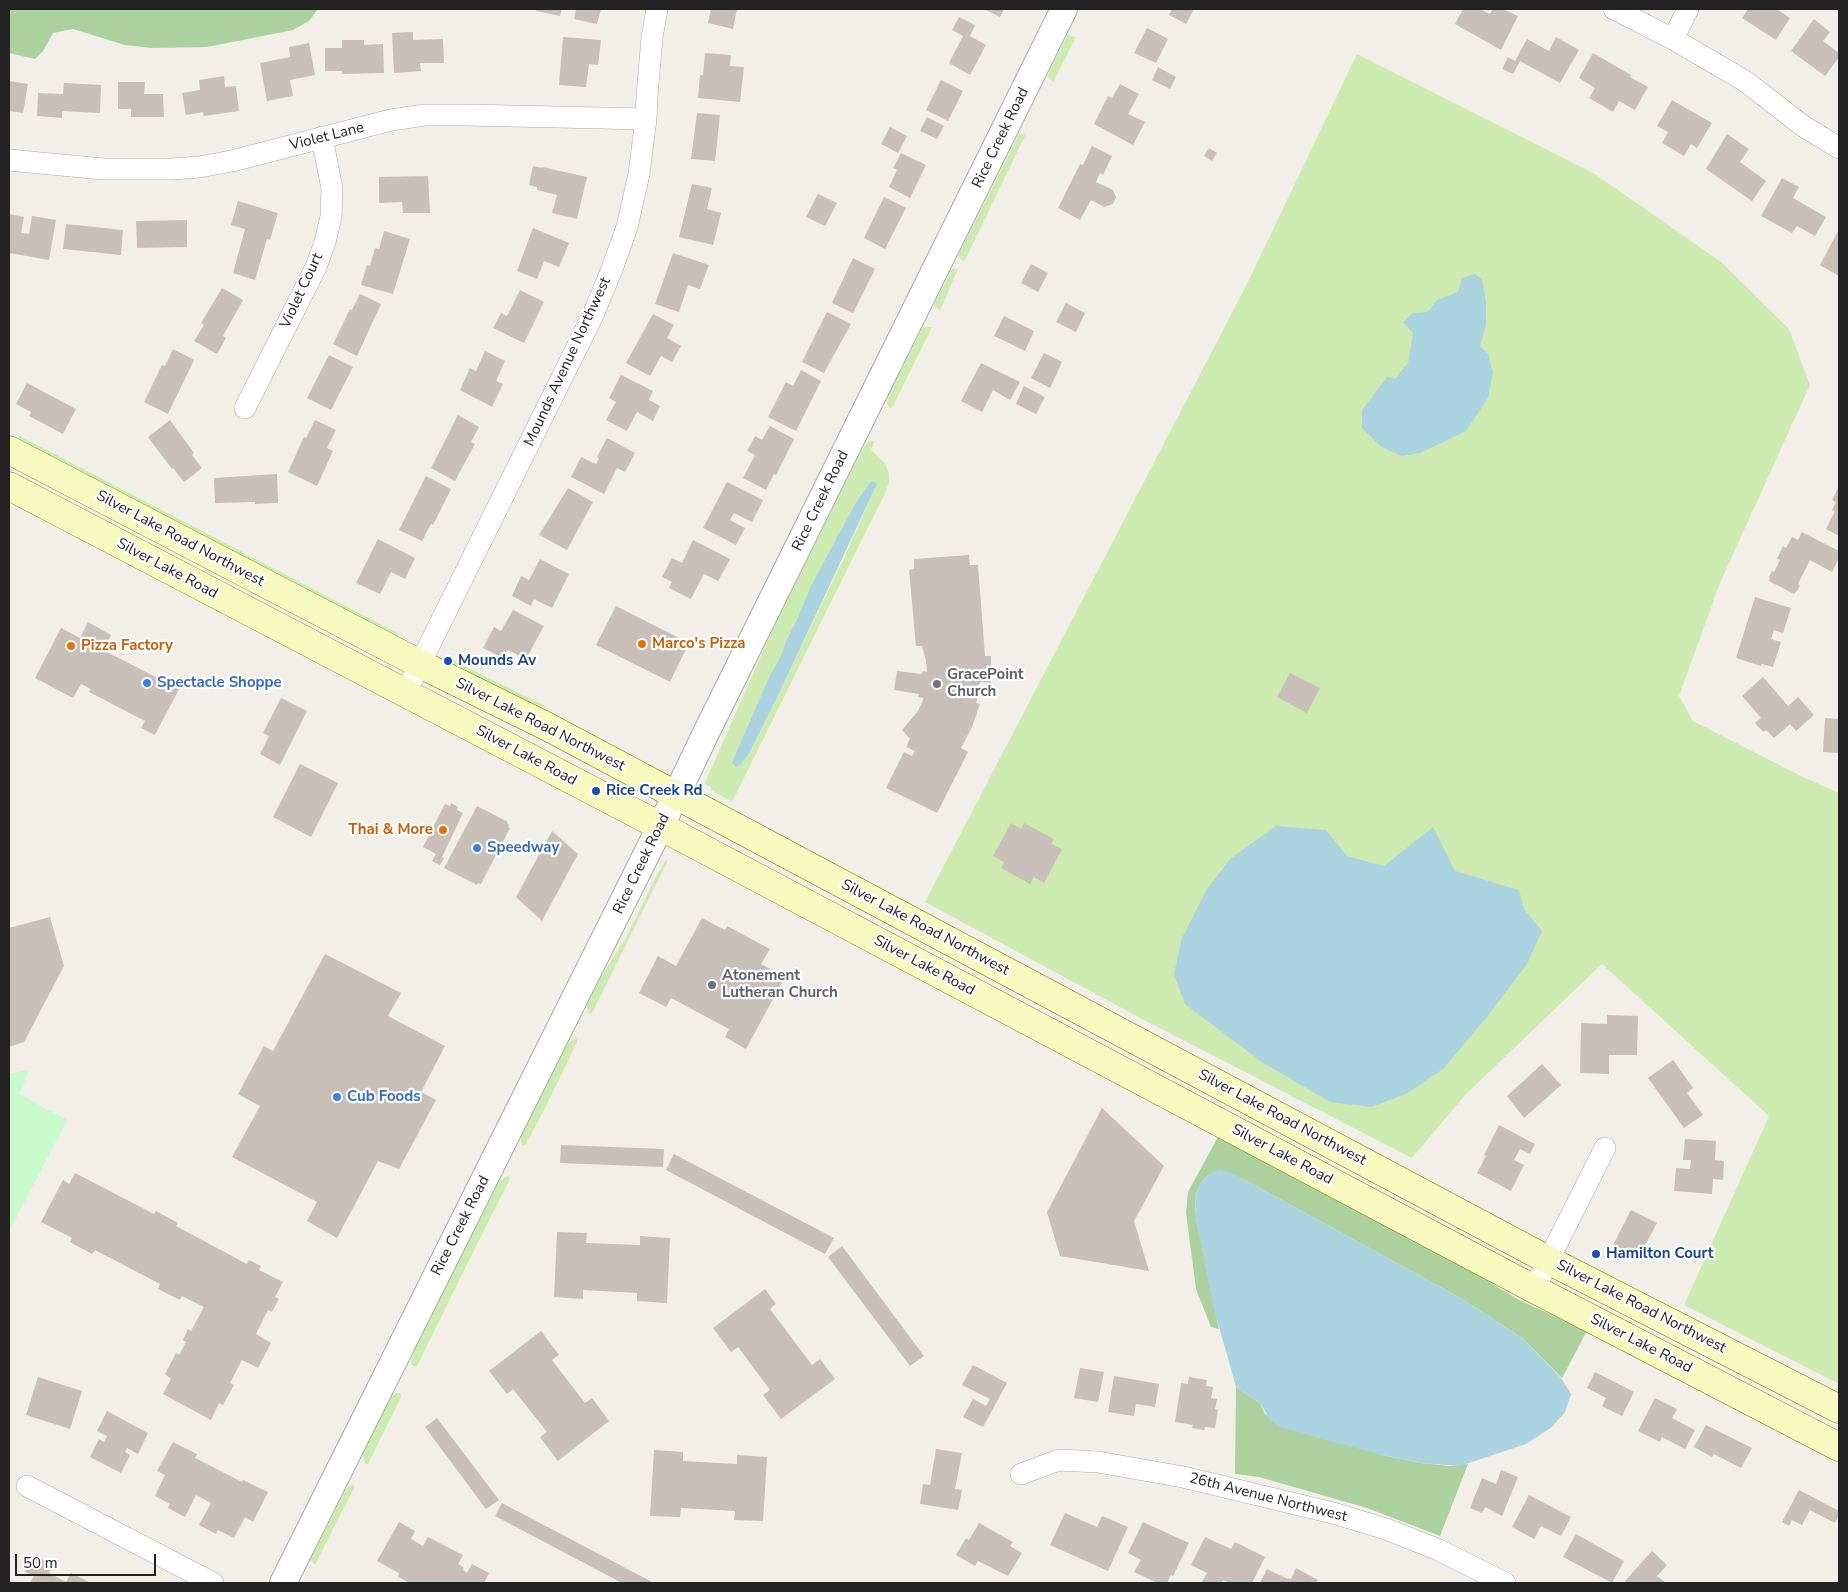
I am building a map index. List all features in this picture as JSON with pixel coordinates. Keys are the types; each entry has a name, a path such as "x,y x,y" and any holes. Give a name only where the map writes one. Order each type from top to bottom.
{"main road":[{"name":"Silver Lake Road Northwest","path":"9,450 420,664 548,727 676,794 1548,1260 1839,1409"},
{"name":"Silver Lake Road","path":"9,486 660,826 1839,1447"}],"street":[{"name":"Mounds Avenue Northwest","path":"405,694 593,315 627,227 639,174 646,119 646,96 652,38 658,9"},
{"name":"Rice Creek Road","path":"283,1583 1064,9"},
{"path":"1614,9 1745,81 1803,126 1839,148"},
{"path":"1673,40 1688,9"},
{"name":"Violet Lane","path":"9,160 103,169 172,169 199,167 232,161 391,120 425,116 466,114 646,119"},
{"name":"Violet Court","path":"245,408 316,267 325,242 331,217 332,189 322,137"},
{"path":"1534,1288 1605,1148"},
{"name":"26th Avenue Northwest","path":"1020,1474 1059,1460 1098,1462 1182,1477 1333,1513 1386,1529 1439,1550 1506,1583"},
{"path":"27,1486 213,1583"}],"green space":[{"path":"9,9 318,9 309,21 293,30 207,47 152,48 125,45 73,29 53,33 43,51 35,59 9,53"},
{"path":"1068,35 1076,37 1053,82 1047,76"},
{"path":"1357,54 1595,174 1721,262 1789,329 1810,385 1720,583 1679,696 1693,721 1803,777 1839,793 1839,1384 1684,1305 1769,1116 1602,964 1466,1094 1412,1158 1142,1019 925,902 1246,286"},
{"path":"1019,134 1026,134 964,262 958,256"},
{"path":"952,269 958,269 940,311 934,305"},
{"path":"923,327 932,327 890,409 887,403 889,395"},
{"path":"18,435 399,634 399,637 20,441"},
{"path":"874,441 871,450 885,463 889,474 886,491 732,802 711,790 711,787 705,784 708,776 771,633 862,450 868,442","holes":["874,481 876,484 844,558 761,731 750,752 732,762 769,677 782,654 785,643 855,504 870,482"]},
{"path":"449,659 547,707 539,709 447,662"},
{"path":"666,860 667,862 592,1013 588,1014 587,1003 628,934 656,876"},
{"path":"577,1038 577,1042 546,1106 526,1144 523,1146 521,1136 554,1070 568,1043"},
{"path":"26,1070 29,1072 19,1094 67,1120 9,1232 9,1074"},
{"path":"1219,1135 1471,1271 1519,1300 1587,1331 1562,1378 1522,1338 1464,1300 1245,1180 1209,1174 1201,1183 1195,1196 1196,1218 1219,1329 1211,1327 1196,1289 1186,1213 1188,1192"},
{"path":"509,1175 510,1179 417,1366 413,1366 411,1363 413,1354 498,1182"},
{"path":"1236,1387 1260,1403 1265,1414 1382,1455 1420,1463 1450,1466 1468,1464 1440,1536 1367,1508 1259,1477 1235,1474"},
{"path":"400,1393 401,1397 368,1464 365,1464 363,1453 391,1397"},
{"path":"353,1484 354,1488 315,1565 310,1560 346,1489"}],"water":[{"path":"1475,274 1482,279 1486,302 1486,325 1480,346 1488,354 1493,373 1488,398 1466,431 1420,453 1402,456 1381,447 1362,428 1362,410 1387,377 1395,379 1408,363 1413,333 1403,322 1413,313 1428,312 1437,300 1458,292 1462,278"},
{"path":"874,481 877,484 776,700 750,752 741,764 736,767 732,762 811,586 855,504 870,482"},
{"path":"1276,826 1326,830 1347,856 1384,866 1433,827 1455,871 1519,890 1524,909 1542,931 1527,964 1486,1018 1443,1069 1406,1094 1371,1107 1330,1102 1262,1062 1185,1004 1174,974 1182,938 1207,889 1231,858"},
{"path":"1220,1170 1230,1172 1464,1300 1522,1338 1561,1378 1571,1394 1565,1412 1552,1427 1526,1444 1460,1466 1420,1463 1382,1455 1279,1427 1270,1420 1260,1403 1236,1387 1213,1305 1196,1218 1195,1196 1201,1183 1209,1174"}],"building":[{"path":"536,9 562,9 560,16 536,11"},
{"path":"576,9 601,9 597,24 574,19"},
{"path":"711,9 737,9 733,29 708,23"},
{"path":"984,9 1004,9 1000,17"},
{"path":"1172,9 1194,9 1186,24 1169,15"},
{"path":"1463,9 1480,9 1490,14 1493,9 1503,9 1518,16 1501,50 1455,24"},
{"path":"1748,9 1776,9 1790,18 1776,40 1742,18"},
{"path":"959,17 975,25 970,36 986,45 970,75 949,63 963,36 952,30"},
{"path":"1814,19 1830,32 1823,41 1839,53 1839,57 1825,76 1791,51"},
{"path":"1147,28 1168,39 1156,63 1134,53"},
{"path":"413,32 413,40 443,39 444,63 420,63 421,71 394,73 392,33"},
{"path":"563,37 601,40 598,65 589,64 586,87 559,85"},
{"path":"1556,37 1579,50 1560,83 1520,61 1513,74 1502,69 1508,57 1515,61 1527,39 1549,51"},
{"path":"342,40 364,40 364,45 383,44 384,73 342,74 342,71 325,71 325,48 342,48"},
{"path":"309,43 315,75 290,80 293,96 267,101 260,63 290,57 289,47"},
{"path":"705,53 731,55 730,66 744,67 740,102 698,98 700,75 703,75"},
{"path":"1593,53 1648,87 1635,110 1619,101 1613,112 1589,98 1595,88 1579,78"},
{"path":"1158,67 1176,77 1170,89 1152,80"},
{"path":"224,76 225,87 236,86 239,111 204,116 203,112 186,115 182,93 200,90 199,80"},
{"path":"941,80 963,91 948,121 926,110"},
{"path":"9,81 28,84 23,113 9,111"},
{"path":"118,82 145,82 144,94 163,94 164,117 131,117 131,109 118,109"},
{"path":"64,83 101,85 100,113 62,111 62,118 37,116 38,93 63,94"},
{"path":"1120,84 1139,94 1128,114 1145,122 1133,145 1094,124 1108,96 1112,98"},
{"path":"1672,100 1712,123 1697,148 1691,144 1684,156 1662,143 1668,132 1657,126"},
{"path":"697,113 720,115 715,161 691,159"},
{"path":"927,117 944,126 937,139 920,131"},
{"path":"890,127 907,136 898,153 881,144"},
{"path":"1727,134 1749,149 1740,162 1766,181 1752,201 1706,169"},
{"path":"1092,146 1112,156 1103,175 1100,173 1096,182 1113,190 1116,197 1113,204 1104,207 1091,200 1080,220 1058,208 1080,164 1083,165"},
{"path":"1209,148 1217,153 1212,161 1204,156"},
{"path":"901,153 926,165 910,198 889,187 897,170 893,168"},
{"path":"533,166 587,177 577,219 552,213 557,195 537,190 537,187 529,185"},
{"path":"428,176 430,213 403,213 402,202 379,203 379,177"},
{"path":"1782,178 1799,187 1793,198 1826,217 1815,236 1797,226 1792,233 1761,216"},
{"path":"692,184 712,188 707,209 721,213 713,245 679,237"},
{"path":"818,194 837,203 825,226 806,217"},
{"path":"884,197 906,208 885,249 864,238"},
{"path":"238,201 278,213 270,240 267,239 255,280 233,273 245,229 231,225"},
{"path":"9,214 24,217 21,233 29,234 32,216 56,220 49,260 9,253"},
{"path":"187,220 187,247 137,248 136,221"},
{"path":"66,224 123,230 121,255 63,249"},
{"path":"533,228 569,243 559,267 544,261 537,279 517,271"},
{"path":"1839,229 1839,276 1820,265"},
{"path":"384,231 410,239 393,294 361,285 367,265 370,266 375,248 379,249"},
{"path":"673,253 709,265 700,289 688,285 679,312 655,304"},
{"path":"853,258 875,269 853,313 832,303"},
{"path":"1031,264 1048,273 1038,292 1021,283"},
{"path":"222,288 243,300 223,336 226,338 217,354 194,341 204,325 201,323"},
{"path":"520,290 544,302 524,343 493,328 501,313 507,316"},
{"path":"360,294 381,304 357,356 333,344 350,309 352,310"},
{"path":"1066,303 1085,313 1076,332 1056,322"},
{"path":"827,312 851,324 824,373 802,362"},
{"path":"653,314 674,325 667,338 681,346 672,362 661,356 650,376 626,363"},
{"path":"1004,316 1034,331 1025,351 994,336"},
{"path":"173,349 194,360 168,414 144,402 162,365 165,366"},
{"path":"485,351 505,361 496,381 503,384 492,407 460,390 470,368 476,371"},
{"path":"1044,353 1062,362 1050,388 1031,378"},
{"path":"329,355 353,367 331,410 307,398"},
{"path":"981,363 1020,382 1010,400 993,390 982,412 961,401"},
{"path":"801,370 821,381 796,431 768,417 786,382 793,386"},
{"path":"621,375 653,391 649,400 660,406 653,421 637,412 627,431 606,420 616,402 609,398"},
{"path":"27,383 76,409 63,434 29,416 31,412 16,404"},
{"path":"1024,386 1045,397 1036,414 1016,404"},
{"path":"458,415 479,427 471,442 475,444 455,481 431,468"},
{"path":"170,420 194,453 192,455 202,468 184,482 148,437"},
{"path":"315,420 336,430 327,448 333,451 317,486 288,472 304,437 306,438"},
{"path":"770,426 794,439 776,475 774,474 766,490 743,478 755,455 747,451 755,436 762,440"},
{"path":"607,438 635,453 625,472 617,468 604,494 571,477 581,457 596,464 599,458 597,457"},
{"path":"277,474 278,503 215,503 214,478"},
{"path":"426,476 451,489 433,525 431,524 422,541 399,530"},
{"path":"727,482 763,500 752,522 734,513 730,520 745,528 736,545 703,528"},
{"path":"1839,486 1839,536 1826,529 1835,511 1832,510 1836,502 1832,500"},
{"path":"568,488 593,502 567,550 539,535"},
{"path":"1802,532 1839,551 1839,558 1832,572 1810,560 1798,584 1800,585 1794,594 1769,581 1769,577 1780,560 1777,559 1783,546 1786,548 1792,537 1798,540"},
{"path":"378,539 415,558 405,579 391,572 380,594 356,583"},
{"path":"693,540 730,559 718,581 704,574 691,599 669,588 672,582 662,577 672,558 682,563"},
{"name":"GracePoint Church","path":"969,555 970,565 978,565 985,656 991,656 991,683 980,682 979,686 982,686 981,697 978,696 976,703 980,704 972,727 961,748 968,752 937,813 886,788 904,752 912,756 915,751 906,747 910,739 902,730 918,711 924,698 918,697 919,694 894,690 897,671 922,674 923,671 927,672 922,646 916,646 909,570 914,569 914,559"},
{"path":"540,559 569,574 552,608 534,599 531,606 512,596 521,576 529,580"},
{"path":"1755,597 1791,608 1783,633 1774,630 1771,639 1781,642 1773,667 1762,664 1761,666 1736,658"},
{"name":"Marco's Pizza","path":"616,606 689,643 670,682 596,645"},
{"path":"513,610 544,626 526,659 508,650 503,658 483,648 494,627 501,631"},
{"path":"88,622 111,635 103,650 179,689 155,735 141,728 145,721 89,692 91,689 81,684 73,698 35,678 61,628 80,638"},
{"path":"1290,673 1320,688 1307,713 1277,697"},
{"path":"1763,677 1788,706 1798,697 1814,715 1796,731 1790,724 1774,738 1766,730 1763,732 1755,723 1761,718 1742,696"},
{"path":"281,698 307,711 280,765 260,754 269,736 263,733"},
{"path":"1825,718 1839,719 1839,753 1823,752"},
{"path":"300,764 338,783 311,837 273,817"},
{"name":"Thai & More","path":"451,803 458,807 457,810 463,813 440,865 432,861 436,854 423,847 445,804 450,806"},
{"name":"Speedway","path":"477,806 508,822 508,827 510,828 481,884 478,883 477,885 444,868"},
{"path":"1011,823 1021,829 1024,823 1054,839 1051,844 1062,849 1044,883 1034,877 1030,884 1001,868 1004,862 993,856"},
{"path":"552,831 578,854 542,921 516,897"},
{"path":"50,917 64,966 24,1042 9,1047 9,928"},
{"name":"Atonement Lutheran Church","path":"702,918 725,930 727,926 770,949 761,964 785,977 746,1049 725,1037 729,1029 671,998 666,1007 639,993 658,956 676,966"},
{"name":"Cub Foods","path":"325,954 401,993 388,1016 445,1046 421,1092 436,1100 399,1169 378,1161 337,1238 307,1221 317,1202 232,1157 260,1106 238,1094 264,1046 273,1051"},
{"path":"1607,1015 1638,1016 1637,1055 1609,1055 1609,1074 1580,1073 1581,1023 1607,1024"},
{"path":"1673,1060 1693,1088 1687,1093 1703,1115 1684,1128 1648,1078"},
{"path":"1542,1064 1561,1085 1524,1118 1507,1096"},
{"path":"1102,1108 1164,1166 1134,1221 1149,1271 1060,1256 1047,1212"},
{"path":"1499,1125 1535,1144 1530,1154 1520,1149 1514,1160 1524,1165 1511,1191 1477,1173"},
{"path":"1685,1139 1716,1141 1715,1160 1724,1161 1723,1180 1713,1179 1712,1194 1674,1191 1676,1168 1690,1169 1691,1160 1683,1160"},
{"path":"561,1145 664,1149 663,1167 560,1163"},
{"path":"674,1154 834,1238 825,1254 666,1170"},
{"path":"75,1173 154,1214 156,1211 178,1223 176,1226 247,1264 249,1260 261,1266 259,1270 283,1282 275,1297 279,1299 272,1312 268,1310 256,1334 271,1343 258,1368 242,1360 230,1383 234,1385 223,1405 219,1403 211,1420 163,1394 171,1379 165,1374 176,1353 179,1355 186,1342 183,1340 188,1329 191,1331 204,1307 182,1296 180,1300 158,1289 160,1284 95,1250 92,1254 70,1242 72,1238 41,1222 63,1180 69,1184"},
{"path":"1631,1210 1657,1223 1638,1258 1613,1245"},
{"path":"557,1232 587,1233 586,1243 640,1245 640,1236 670,1238 667,1303 637,1301 637,1293 583,1290 583,1299 554,1297"},
{"path":"842,1246 924,1356 910,1366 828,1257"},
{"path":"765,1289 776,1304 770,1309 812,1365 820,1359 835,1379 781,1419 763,1395 770,1390 738,1347 731,1352 713,1328"},
{"path":"541,1331 559,1355 552,1360 585,1403 592,1398 609,1421 558,1461 540,1437 547,1432 513,1389 507,1394 489,1371"},
{"path":"973,1365 1007,1383 983,1427 963,1417 973,1399 986,1406 990,1399 962,1385"},
{"path":"1080,1368 1104,1372 1098,1402 1074,1398"},
{"path":"1595,1372 1634,1392 1622,1416 1602,1406 1606,1398 1587,1388"},
{"path":"1114,1376 1159,1384 1155,1407 1136,1404 1134,1416 1108,1412"},
{"path":"38,1377 82,1391 70,1429 26,1415"},
{"path":"1189,1377 1207,1380 1206,1386 1213,1387 1211,1398 1217,1399 1215,1409 1218,1410 1215,1428 1205,1427 1204,1430 1192,1428 1193,1425 1175,1422 1181,1383 1188,1384"},
{"path":"1655,1398 1677,1409 1672,1418 1695,1430 1685,1449 1662,1437 1660,1442 1638,1431"},
{"path":"107,1411 148,1433 138,1454 127,1448 125,1452 130,1455 121,1473 90,1457 99,1439 104,1442 107,1436 97,1431"},
{"path":"437,1418 499,1500 486,1509 425,1427"},
{"path":"1706,1425 1752,1448 1741,1468 1714,1454 1712,1457 1694,1447"},
{"path":"173,1442 197,1454 195,1458 242,1482 243,1480 268,1492 253,1522 245,1517 234,1538 218,1530 216,1534 199,1525 211,1503 196,1495 185,1517 168,1508 170,1504 155,1496 165,1475 157,1471"},
{"path":"936,1449 962,1453 955,1489 962,1490 958,1510 920,1504 923,1484 930,1485"},
{"path":"654,1450 683,1452 683,1461 737,1464 737,1455 767,1457 763,1521 734,1520 735,1511 681,1508 680,1517 650,1516"},
{"path":"1501,1470 1518,1477 1502,1516 1485,1507 1482,1513 1470,1508 1482,1478 1496,1484"},
{"path":"1799,1490 1839,1511 1835,1523 1810,1510 1802,1525 1792,1520 1789,1526 1782,1522"},
{"path":"1529,1495 1571,1517 1561,1536 1541,1526 1534,1539 1512,1527"},
{"path":"502,1503 654,1583 622,1583 495,1516"},
{"path":"1065,1513 1097,1527 1102,1516 1128,1527 1108,1571 1050,1545"},
{"path":"399,1522 415,1531 411,1539 423,1546 428,1537 463,1555 458,1564 467,1573 472,1564 489,1573 484,1583 410,1583 398,1577 399,1573 377,1561"},
{"path":"1143,1522 1189,1543 1173,1576 1171,1575 1167,1583 1157,1583 1134,1572 1141,1560 1128,1553"},
{"path":"979,1523 1013,1542 1010,1546 1022,1553 1008,1576 978,1561 975,1566 956,1555 966,1538 969,1540"},
{"path":"1576,1534 1624,1561 1612,1583 1563,1557"},
{"path":"1205,1537 1231,1549 1235,1542 1265,1557 1252,1583 1229,1583 1223,1580 1221,1583 1201,1583 1207,1573 1191,1565"},
{"path":"1652,1551 1667,1565 1657,1576 1666,1583 1627,1583 1625,1581"},
{"path":"34,1555 53,1565 49,1573 66,1582 71,1573 91,1583 30,1583 34,1576 25,1572"},
{"path":"1296,1568 1318,1580 1316,1583 1260,1583 1267,1569 1291,1579"}],"place":[{"name":"Marco's Pizza","path":"642,644"},
{"name":"Pizza Factory","path":"71,646"},
{"name":"Mounds Av","path":"448,661"},
{"name":"Spectacle Shoppe","path":"147,683"},
{"name":"GracePoint Church","path":"937,684"},
{"name":"Rice Creek Rd","path":"596,791"},
{"name":"Thai & More","path":"443,830"},
{"name":"Speedway","path":"477,848"},
{"name":"Atonement Lutheran Church","path":"712,985"},
{"name":"Cub Foods","path":"337,1097"},
{"name":"Hamilton Court","path":"1596,1254"}]}
